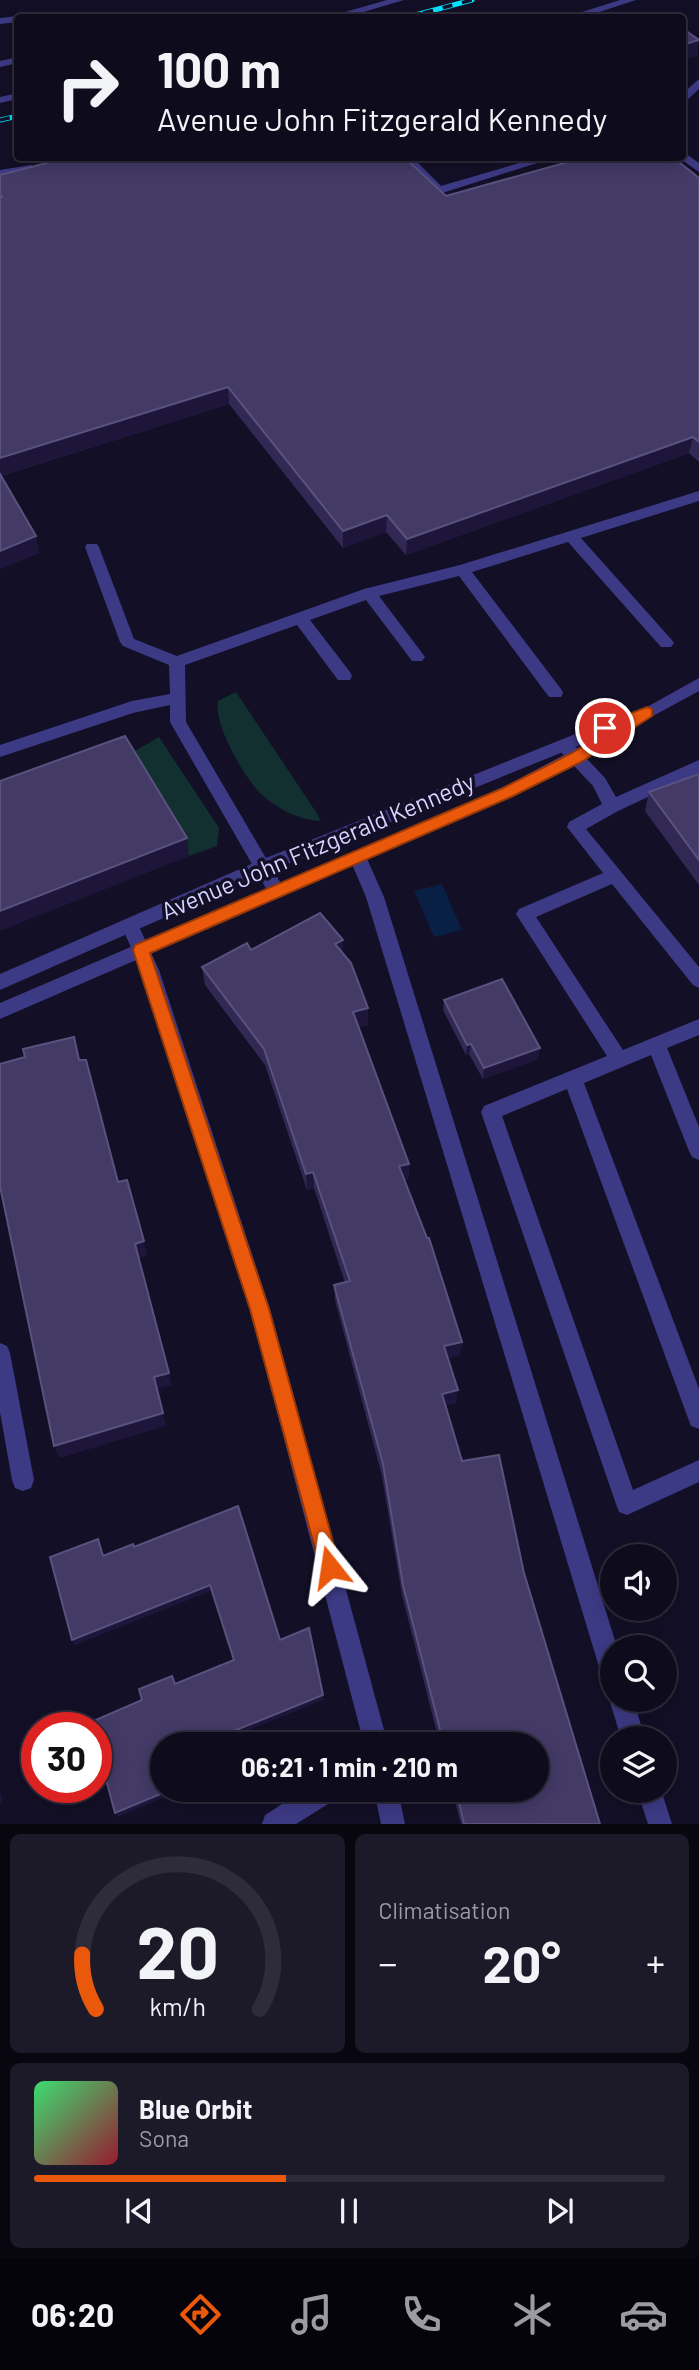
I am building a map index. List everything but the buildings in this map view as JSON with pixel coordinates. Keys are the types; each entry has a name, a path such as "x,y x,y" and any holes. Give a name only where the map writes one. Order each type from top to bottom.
{"street":[{"path":"345,14 399,0"},
{"path":"582,14 631,0"},
{"path":"686,98 699,82"},
{"path":"410,161 439,190 537,161"},
{"path":"0,174 41,166"},
{"path":"92,548 128,642 177,662 369,593 463,570 698,498"},
{"path":"571,536 666,643"},
{"path":"463,570 555,692"},
{"path":"369,593 417,657"},
{"path":"300,618 344,676"},
{"path":"177,662 178,723 276,892"},
{"name":"Avenue John Fitzgerald Kennedy","path":"0,1011 508,792 578,757 647,712 699,684"},
{"path":"0,751 132,707 178,698"},
{"name":"Avenue John Fitzgerald Kennedy","path":"0,982 262,867 647,712"},
{"path":"563,744 599,782 612,806"},
{"path":"699,766 612,806 575,827 699,980"},
{"path":"358,858 375,897 601,1635"},
{"path":"615,875 525,914 620,1060"},
{"path":"130,925 141,950 260,1309 372,1732"},
{"path":"699,1027 491,1112 627,1504 699,1471"},
{"path":"656,1044 699,1151"},
{"path":"573,1079 699,1418"},
{"path":"0,1353 23,1480"},
{"path":"274,1824 308,1802"},
{"path":"388,1802 393,1824"},
{"path":"653,1803 660,1824"}],"green space":[{"path":"236,692 321,821 304,819 279,808 259,792 245,774 225,735 218,711 218,701"},
{"path":"159,737 219,828 217,846 189,856 128,755"}],"water":[{"path":"442,884 462,930 434,937 414,891"}],"railway":[{"path":"419,14 472,0"},
{"path":"0,120 14,117"}],"route":[{"path":"330,1567 260,1309 158,994 141,950 508,792 578,757 647,712 605,728"}]}
